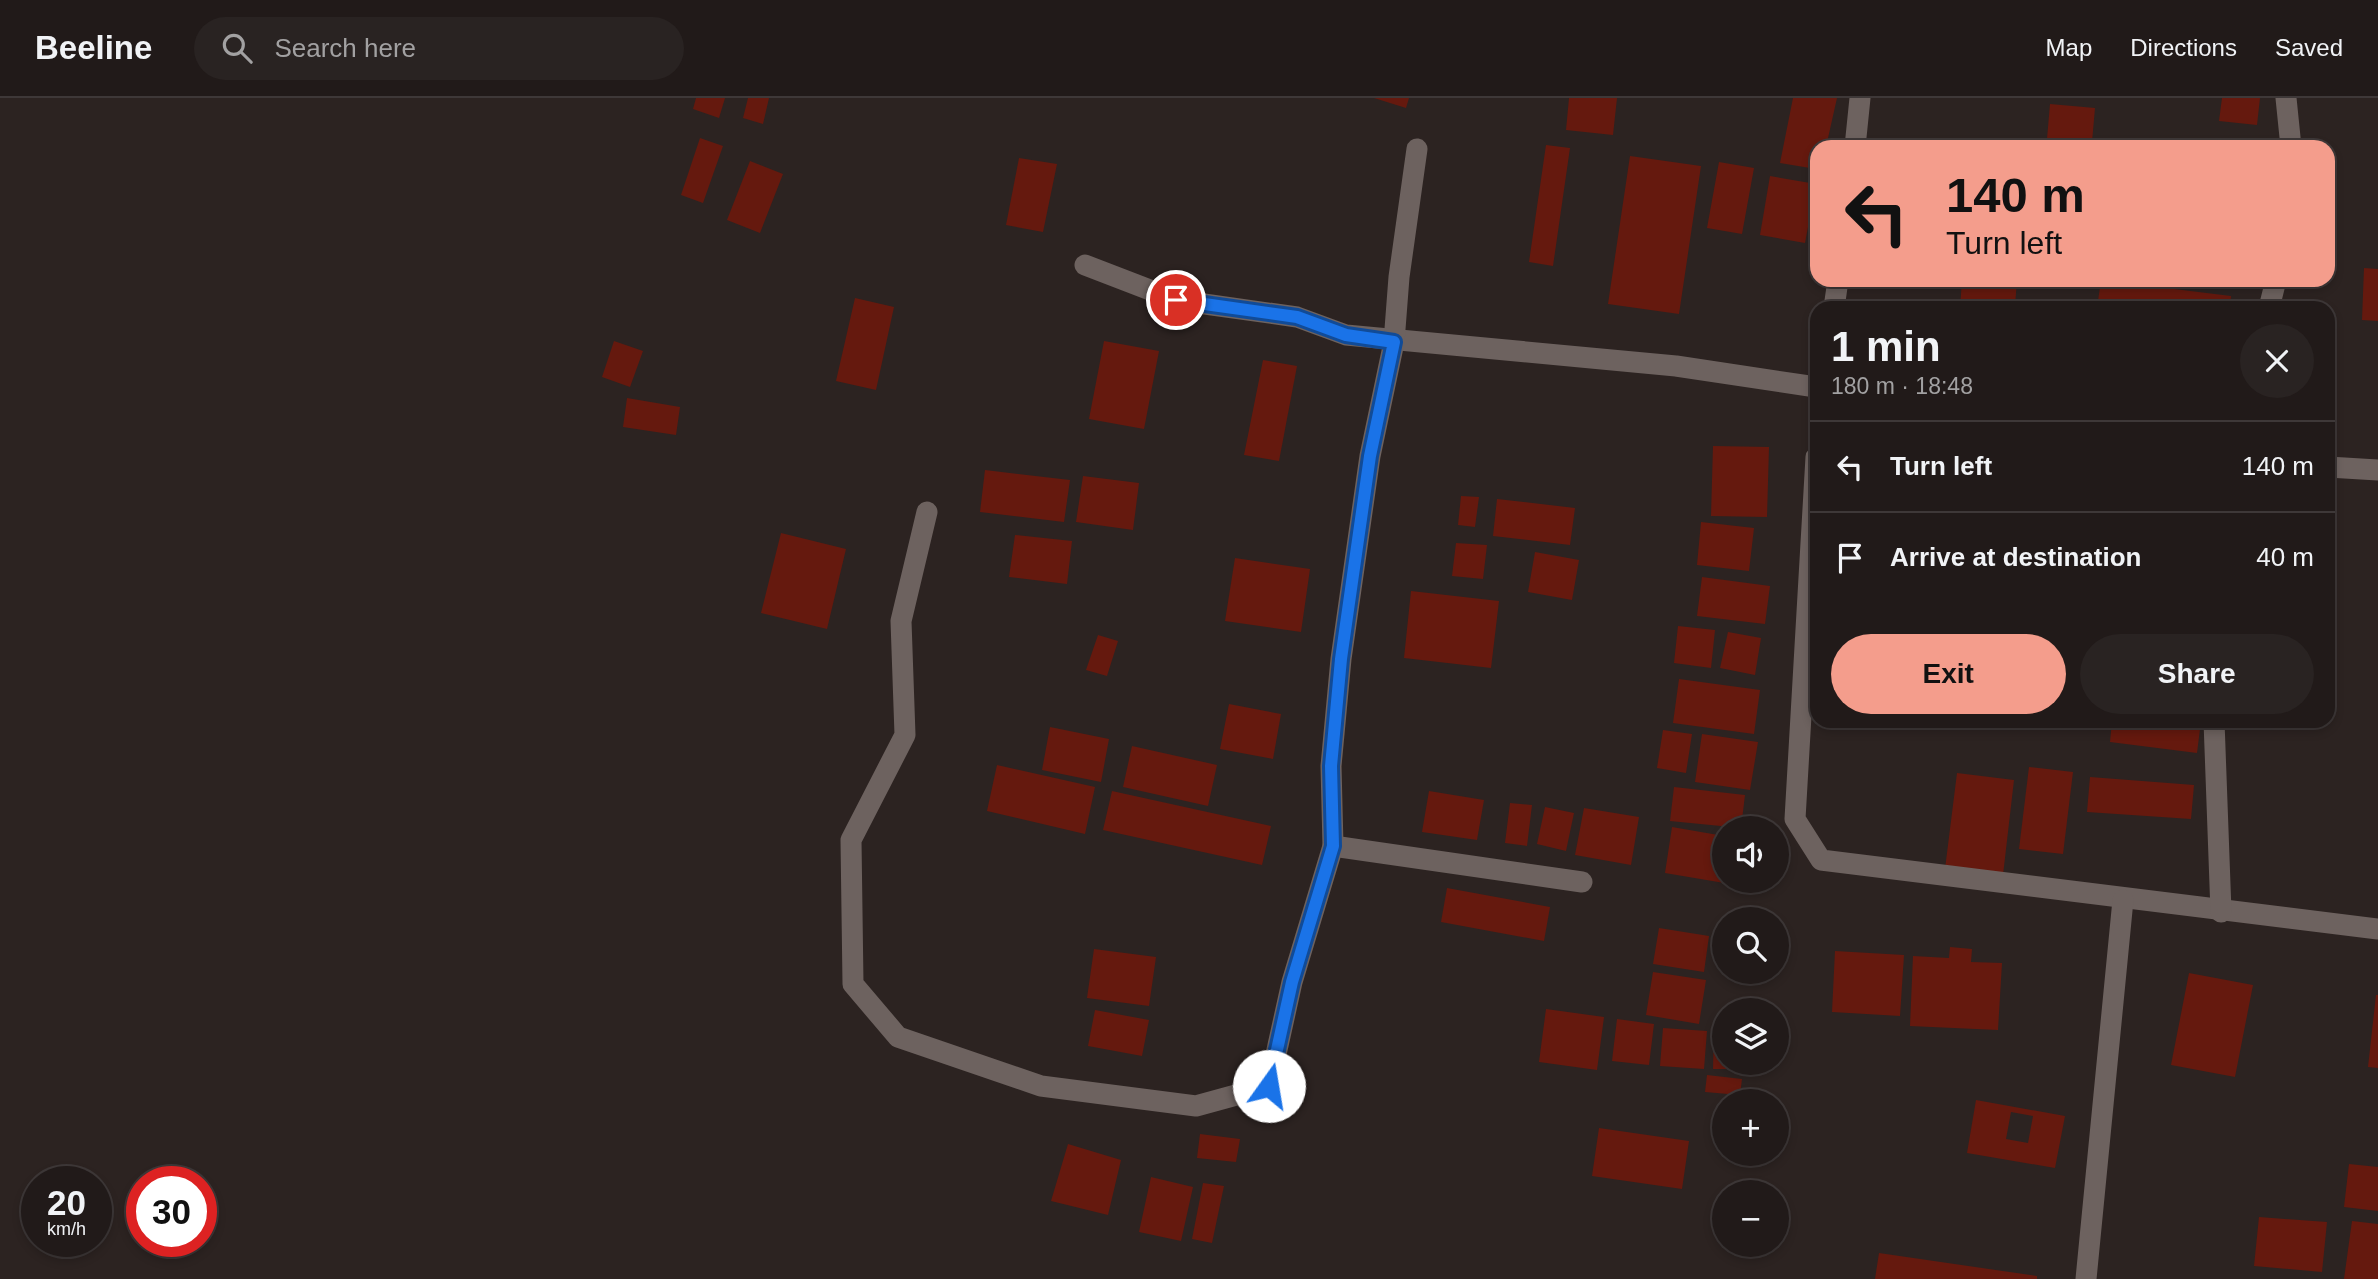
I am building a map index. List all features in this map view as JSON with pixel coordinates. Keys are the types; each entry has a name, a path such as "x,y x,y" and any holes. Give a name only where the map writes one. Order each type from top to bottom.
{"street":[{"path":"1855,140 1860,98"},
{"path":"2286,98 2290,140"},
{"path":"927,512 901,621 905,735 851,840 853,984 898,1037 1041,1087 1196,1106 1269,1086 1292,982 1333,846 1331,766 1341,659 1370,456 1394,342 1399,277 1416,149"},
{"path":"1085,265 1176,300 1297,317 1346,335 1394,342 1676,366 1810,386"},
{"path":"2335,467 2378,470"},
{"path":"1810,560 1795,819 1821,860 2123,900 2378,929"},
{"path":"2214,728 2221,912"},
{"path":"1333,846 1582,882"},
{"path":"2086,1279 2123,900"}],"building":[{"path":"696,98 725,98 719,118 693,109"},
{"path":"748,98 769,98 763,124 743,118"},
{"path":"1374,98 1409,98 1406,108"},
{"path":"1569,98 1617,98 1613,135 1566,130"},
{"path":"1793,98 1837,98 1828,140 1810,140 1810,168 1780,163"},
{"path":"2222,98 2260,98 2257,125 2219,121"},
{"path":"2050,104 2095,108 2092,140 2047,139"},
{"path":"700,138 723,146 703,203 681,195"},
{"path":"1546,145 1570,148 1553,266 1529,262"},
{"path":"1630,156 1701,166 1679,314 1608,304"},
{"path":"1019,158 1057,164 1043,232 1006,225"},
{"path":"750,161 783,174 760,233 727,220"},
{"path":"1719,162 1754,168 1742,234 1707,228"},
{"path":"1770,176 1810,183 1810,216 1805,243 1760,235"},
{"path":"2364,268 2378,269 2378,321 2362,320"},
{"path":"1962,287 2016,287 2015,301 1960,301"},
{"path":"2100,287 2158,287 2231,296 2231,301 2098,301"},
{"path":"855,298 894,307 876,390 836,381"},
{"path":"614,341 643,351 630,387 602,377"},
{"path":"1104,341 1159,351 1144,429 1089,419"},
{"path":"1263,360 1297,366 1279,461 1244,455"},
{"path":"627,398 680,407 676,435 623,427"},
{"path":"1713,446 1769,447 1767,517 1711,516"},
{"path":"985,470 1070,480 1064,522 980,512"},
{"path":"1083,476 1139,483 1133,530 1076,522"},
{"path":"1461,496 1479,497 1475,527 1458,525"},
{"path":"1497,499 1575,508 1570,545 1493,536"},
{"path":"1701,522 1754,528 1749,571 1697,565"},
{"path":"781,533 846,549 827,629 761,613"},
{"path":"1015,535 1072,541 1067,584 1009,577"},
{"path":"1456,543 1487,545 1483,579 1452,576"},
{"path":"1535,552 1579,560 1572,600 1528,592"},
{"path":"1235,558 1310,569 1301,632 1225,621"},
{"path":"1702,577 1770,586 1765,624 1697,616"},
{"path":"1411,591 1499,601 1491,668 1404,658"},
{"path":"1678,626 1715,630 1711,668 1674,663"},
{"path":"1728,632 1761,638 1755,675 1720,668"},
{"path":"1098,635 1118,641 1107,676 1086,670"},
{"path":"1679,679 1760,690 1754,734 1673,723"},
{"path":"1229,704 1281,714 1273,759 1220,749"},
{"path":"1050,727 1109,739 1101,782 1042,770"},
{"path":"2111,728 2200,728 2197,753 2110,742"},
{"path":"1663,730 1692,734 1686,773 1657,768"},
{"path":"1702,734 1758,742 1750,790 1695,782"},
{"path":"1132,746 1217,765 1208,806 1123,787"},
{"path":"997,765 1095,787 1085,834 987,811"},
{"path":"2029,767 2073,772 2063,854 2019,849"},
{"path":"1957,773 2014,780 2003,875 1945,869"},
{"path":"2090,777 2194,785 2191,819 2087,812"},
{"path":"1674,787 1745,795 1742,816 1712,816 1712,825 1670,821"},
{"path":"1112,791 1271,826 1262,865 1103,830"},
{"path":"1429,791 1484,800 1477,840 1422,832"},
{"path":"1510,803 1532,805 1527,846 1505,843"},
{"path":"1545,807 1574,813 1566,851 1537,844"},
{"path":"1584,808 1639,817 1631,865 1575,855"},
{"path":"1672,827 1712,834 1712,881 1665,873"},
{"path":"1447,888 1550,907 1544,941 1441,922"},
{"path":"1659,928 1709,936 1704,972 1653,964"},
{"path":"1950,947 1972,949 1971,962 2002,963 1998,1030 1910,1026 1913,956 1949,958"},
{"path":"1094,949 1156,957 1149,1006 1087,998"},
{"path":"1835,951 1904,955 1900,1016 1832,1012"},
{"path":"1653,972 1706,980 1699,1024 1646,1015"},
{"path":"2189,973 2253,985 2235,1077 2171,1065"},
{"path":"2378,995 2378,1068 2368,1067"},
{"path":"1546,1009 1604,1017 1597,1070 1539,1062"},
{"path":"1095,1010 1149,1020 1142,1056 1088,1046"},
{"path":"1617,1019 1654,1024 1649,1065 1612,1061"},
{"path":"1663,1028 1707,1031 1704,1069 1660,1066"},
{"path":"1707,1075 1742,1079 1741,1089 1712,1089 1712,1093 1705,1092"},
{"path":"1976,1100 2065,1116 2055,1168 1967,1153","holes":["2011,1112 2033,1116 2028,1143 2006,1139"]},
{"path":"1599,1128 1689,1141 1682,1189 1592,1176"},
{"path":"1200,1134 1240,1139 1236,1162 1197,1158"},
{"path":"1068,1144 1121,1160 1108,1215 1051,1201"},
{"path":"2349,1164 2378,1167 2378,1211 2344,1207"},
{"path":"1151,1177 1193,1187 1181,1241 1139,1232"},
{"path":"1203,1183 1224,1186 1212,1243 1192,1239"},
{"path":"2259,1217 2327,1222 2322,1272 2254,1266"},
{"path":"2352,1221 2378,1224 2378,1279 2344,1279"},
{"path":"1879,1253 2037,1276 2037,1279 1875,1279"}],"route":[{"path":"1176,300 1297,317 1346,335 1394,342 1370,456 1341,659 1331,766 1333,846 1292,982 1269,1086"}]}
